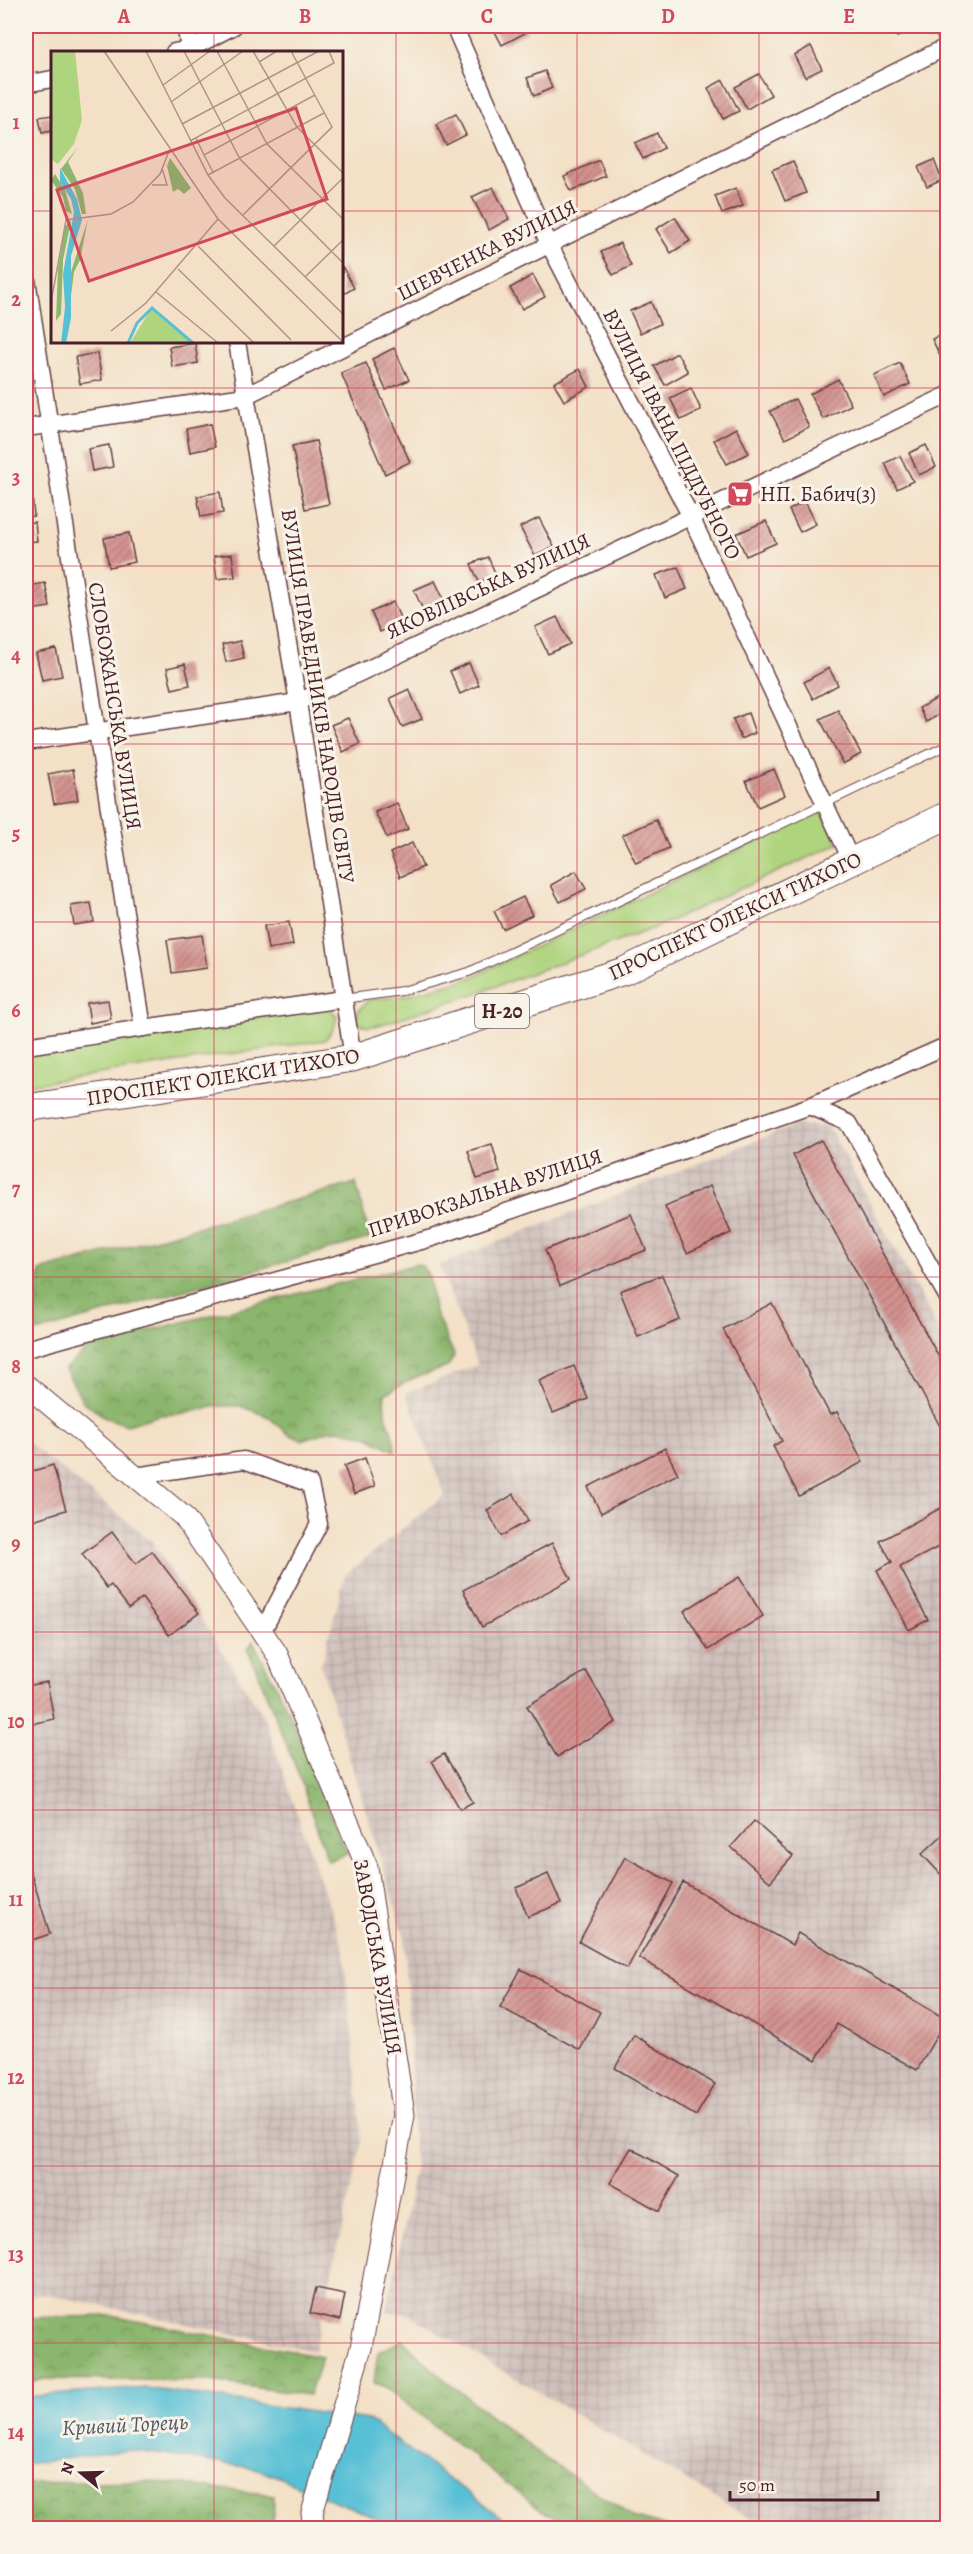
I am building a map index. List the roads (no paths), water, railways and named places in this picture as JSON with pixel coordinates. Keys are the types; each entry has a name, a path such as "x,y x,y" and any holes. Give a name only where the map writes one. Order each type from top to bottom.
{"main road":[{"name":"ПРОСПЕКТ ОЛЕКСИ ТИХОГО","path":"26,1108 353,1058 624,971 948,815"}],"street":[{"path":"185,26 184,51 234,26"},
{"name":"ВУЛИЦЯ ІВАНА ПІДДУБНОГО","path":"453,26 549,244 690,515 852,862"},
{"path":"941,26 948,39"},
{"name":"ШЕВЧЕНКА ВУЛИЦЯ","path":"26,428 245,396 948,46"},
{"path":"26,84 51,79"},
{"name":"СЛОБОЖАНСЬКА ВУЛИЦЯ","path":"26,273 143,1028"},
{"name":"ВУЛИЦЯ ПРАВЕДНИКІВ НАРОДІВ СВІТУ","path":"237,344 298,702 353,1058"},
{"name":"ЯКОВЛІВСЬКА ВУЛИЦЯ","path":"26,742 298,702 948,394"},
{"path":"26,1046 343,999"},
{"name":"ПРИВОКЗАЛЬНА ВУЛИЦЯ","path":"26,1349 432,1238 810,1106 948,1045"},
{"path":"810,1106 849,1123 948,1298"},
{"name":"ЗАВОДСЬКА ВУЛИЦЯ","path":"26,1385 184,1517 277,1654 367,1867 404,2115 361,2348 313,2521"},
{"path":"135,1476 244,1460 310,1484 319,1524 262,1632"}],"lane":[{"path":"343,999 402,992 470,972 948,745"}],"water":[{"name":"Кривий Торець","path":"146,2388 368,2420 516,2528 394,2528 383,2521 259,2469 130,2450 26,2464 26,2397"}],"place":[{"name":"НП. Бабич(3)","path":"740,494"}]}
